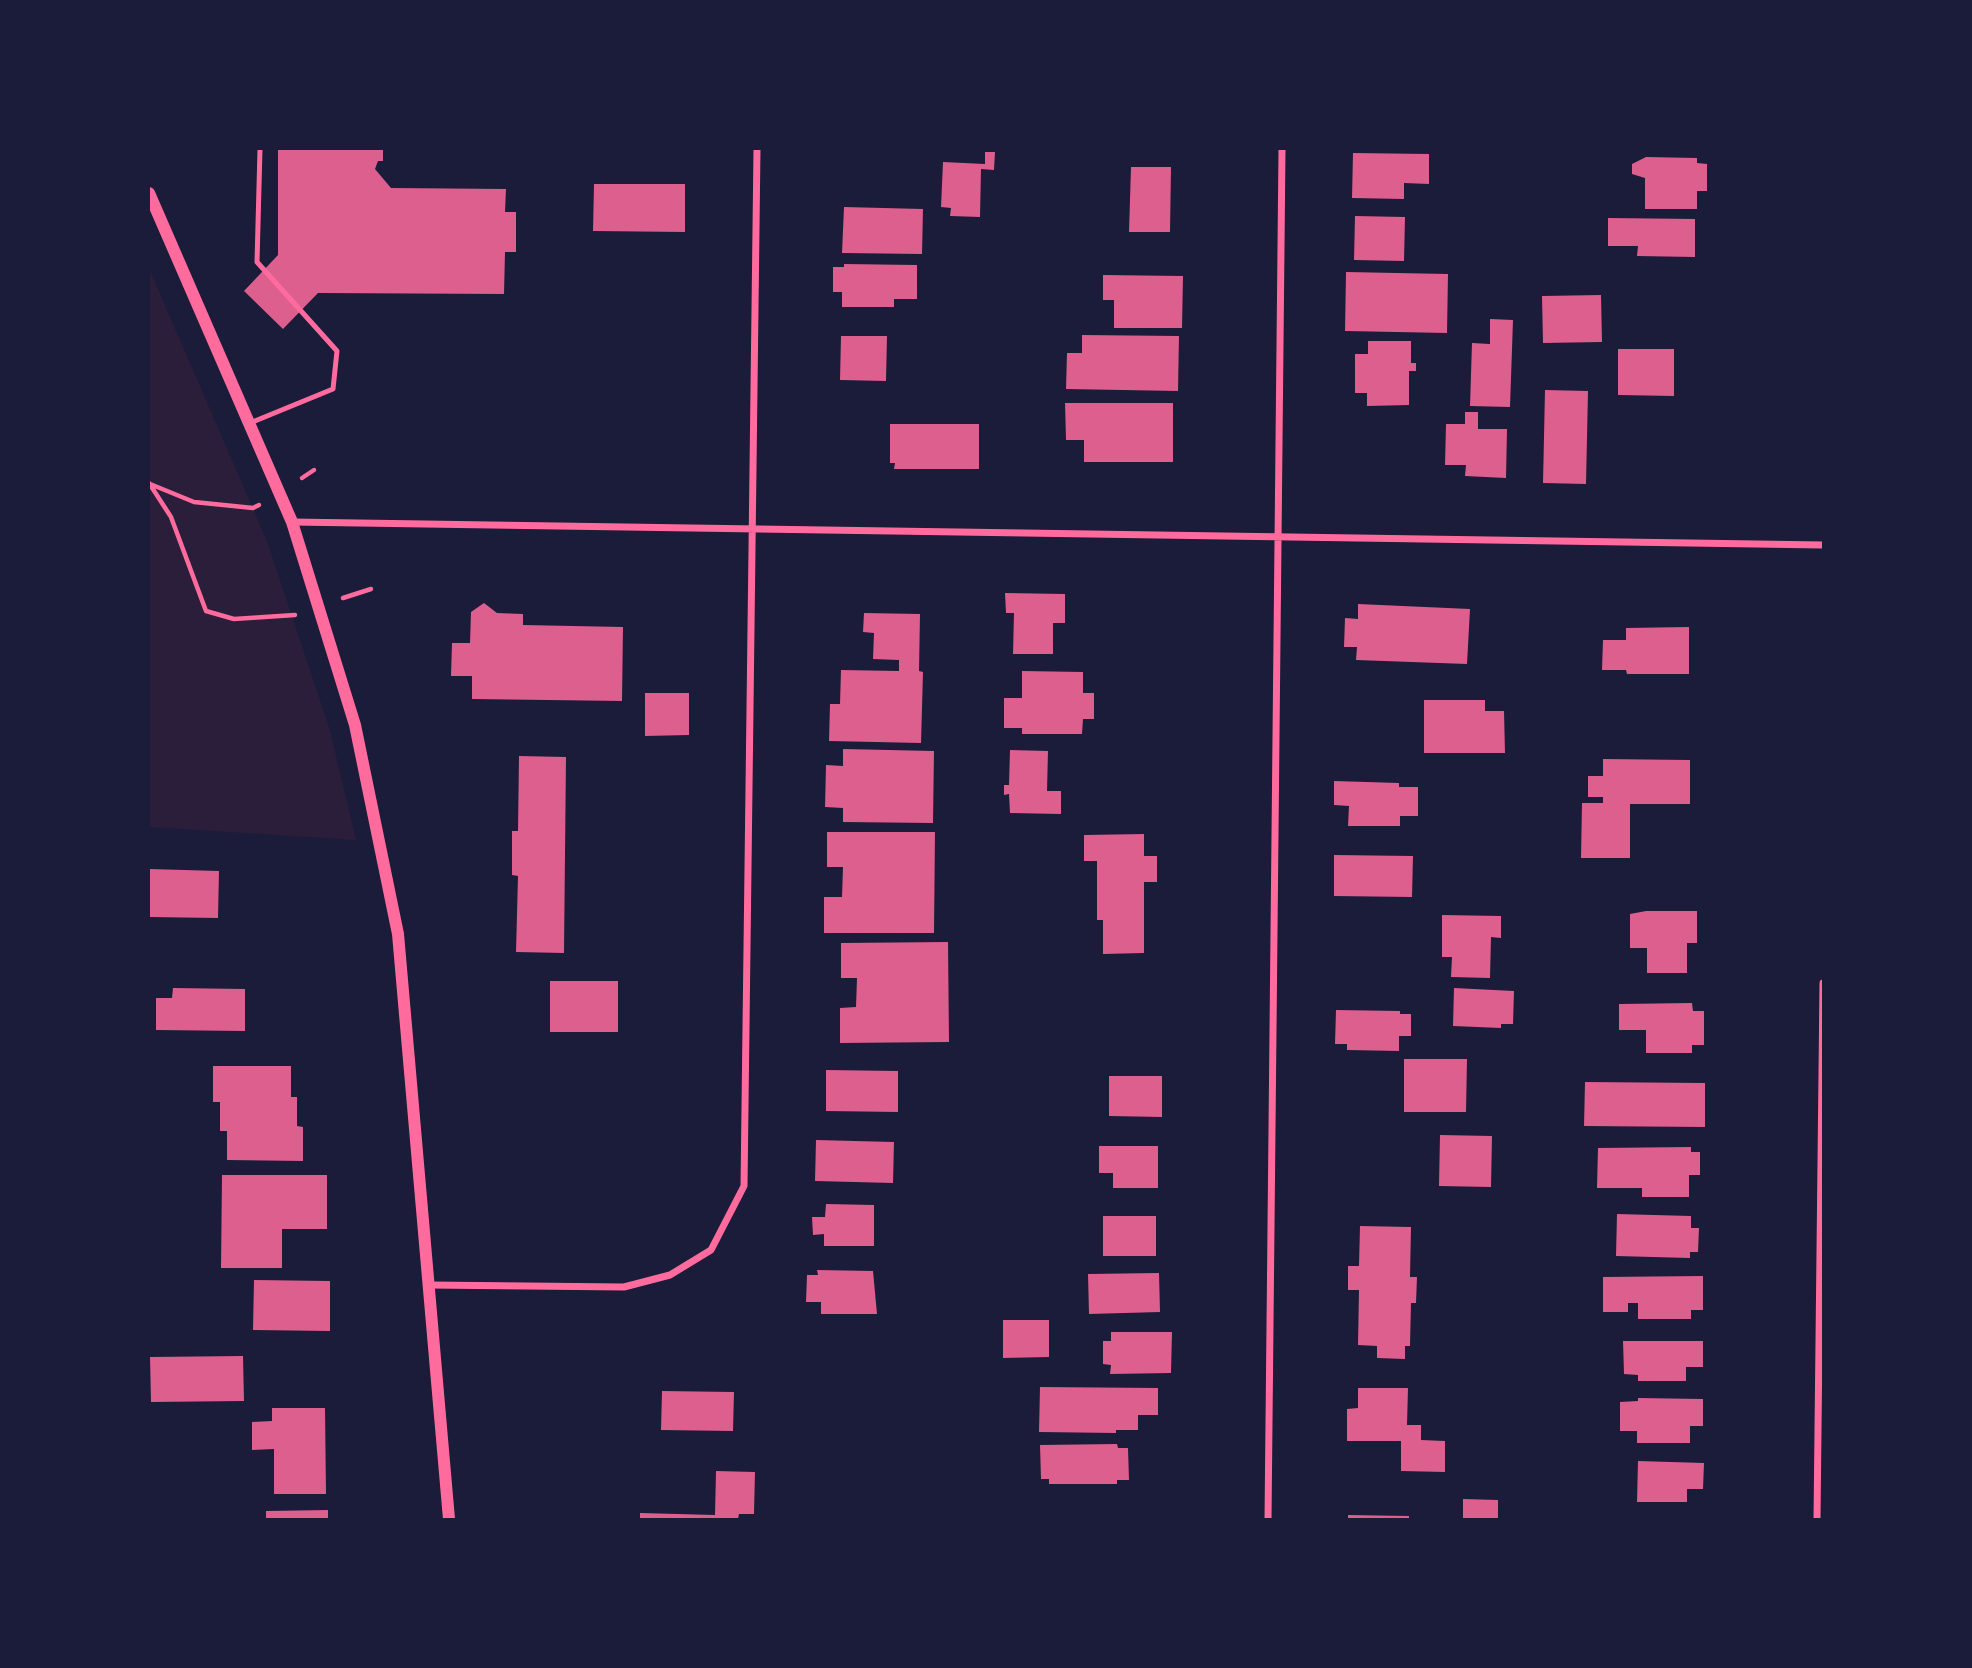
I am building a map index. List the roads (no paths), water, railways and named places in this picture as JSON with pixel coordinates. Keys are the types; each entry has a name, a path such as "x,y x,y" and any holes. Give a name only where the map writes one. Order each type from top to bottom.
{"street":[{"path":"429,1285 624,1287 670,1275 711,1250 744,1186 757,149"},
{"path":"1268,1519 1282,149"},
{"path":"149,193 292,522 355,725 398,934 449,1519"},
{"path":"292,522 1823,545"},
{"path":"1817,1519 1823,984"}],"lane":[{"path":"250,423 334,389 337,351 257,261 260,149"}]}
